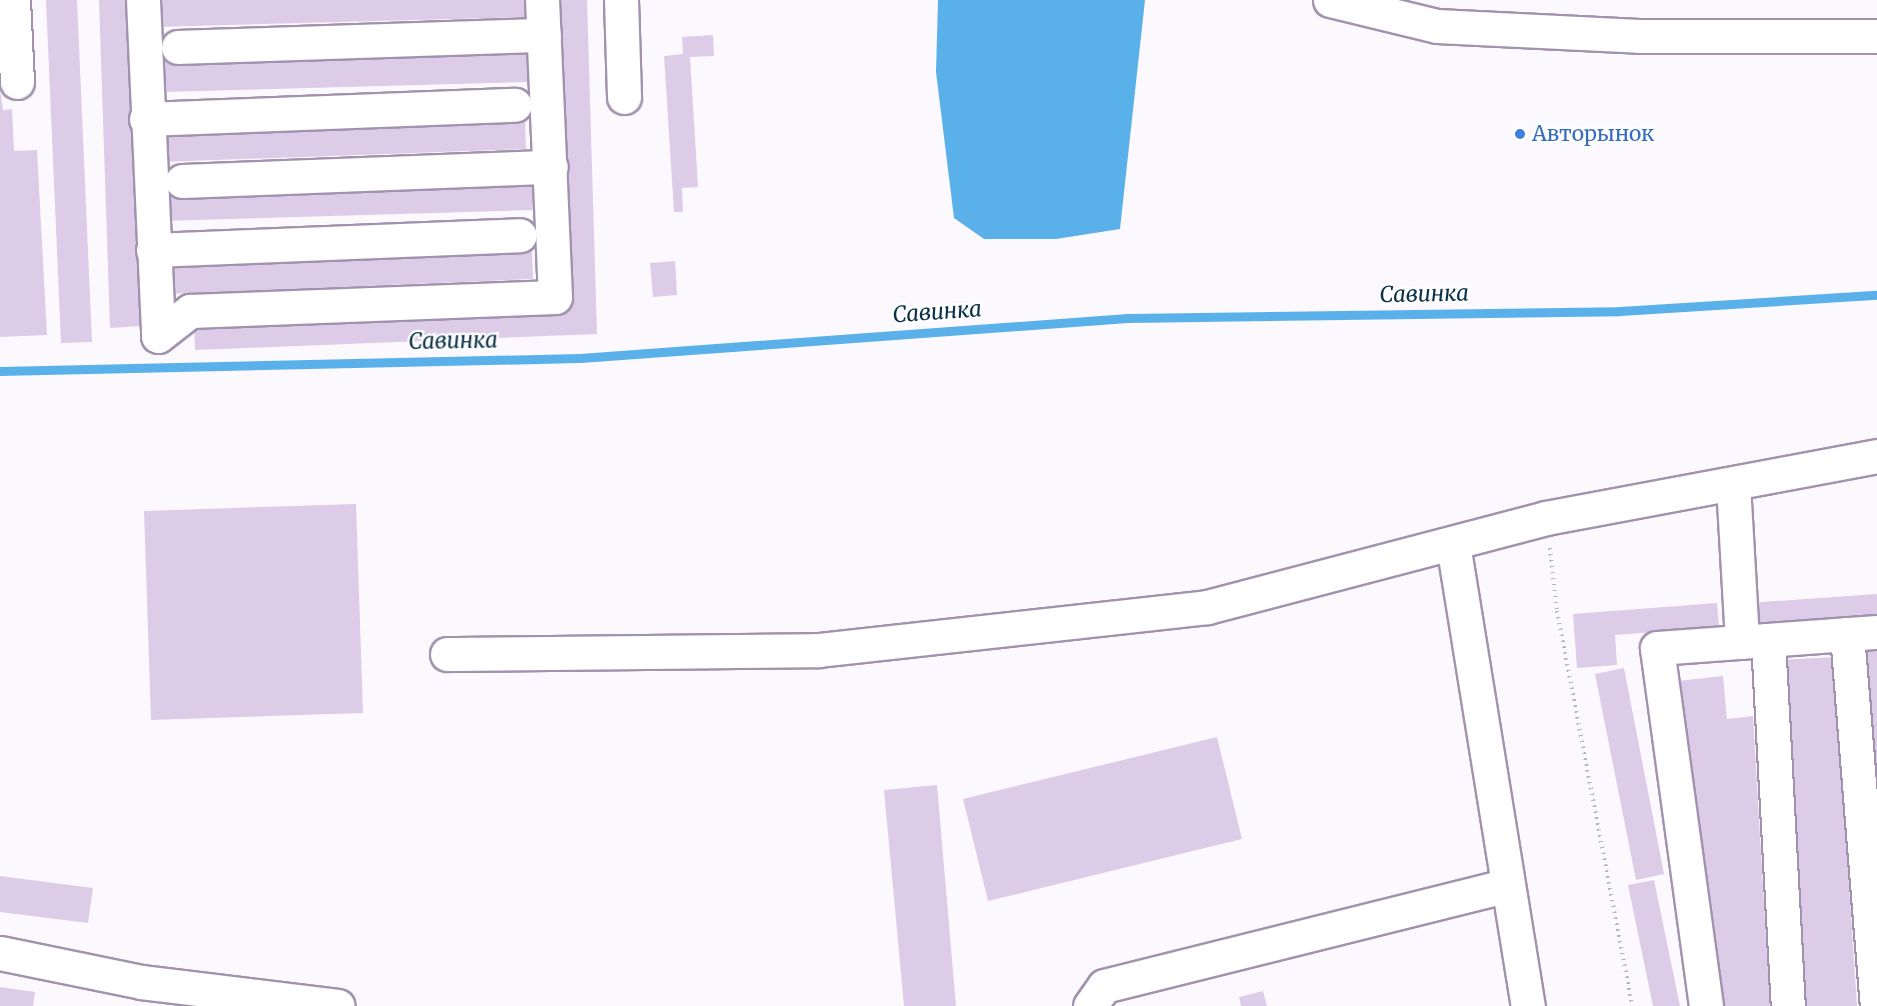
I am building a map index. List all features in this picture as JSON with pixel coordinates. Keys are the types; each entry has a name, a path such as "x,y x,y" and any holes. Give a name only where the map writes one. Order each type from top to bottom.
{"street":[{"path":"13,0 17,82"},
{"path":"143,0 146,119 158,336 190,311 555,297 542,0"},
{"path":"621,0 624,97"},
{"path":"1330,0 1437,26 1639,36 1876,32"},
{"path":"178,47 544,35"},
{"path":"146,119 515,105"},
{"path":"182,181 551,167"},
{"path":"153,250 520,235"},
{"path":"447,654 818,650 1207,607 1546,518 1877,456"},
{"path":"1733,484 1755,641 1788,1006"},
{"path":"1453,544 1506,886 1528,1006"},
{"path":"1706,1006 1657,648 1862,633 1877,1006"},
{"path":"1090,1006 1104,986 1506,886"},
{"path":"0,952 141,994 338,1006"}],"path":[{"path":"1546,518 1557,611 1632,1006"}],"water":[{"path":"938,0 1145,0 1120,229 1056,239 984,239 954,218 936,72"}],"building":[{"path":"46,0 77,0 92,342 61,343"},
{"path":"99,0 132,0 142,326 110,328"},
{"path":"153,0 524,0 524,17 154,27"},
{"path":"559,0 587,0 597,334 195,350 194,322 568,306"},
{"path":"713,35 714,56 690,57 698,187 682,188 683,212 674,212 664,56 683,54 682,37"},
{"path":"528,51 529,82 163,92 162,60"},
{"path":"0,90 3,110 12,109 14,151 37,150 47,335 0,337"},
{"path":"525,120 526,149 159,162 158,133"},
{"path":"532,181 533,210 163,221 162,193"},
{"path":"532,251 533,279 169,294 168,266"},
{"path":"675,261 677,295 653,297 650,263"},
{"path":"356,504 363,713 151,720 144,511"},
{"path":"1877,594 1877,622 1750,631 1748,603"},
{"path":"1717,603 1719,627 1615,635 1617,665 1577,668 1573,614"},
{"path":"1877,648 1877,804 1862,649"},
{"path":"1834,657 1857,1006 1803,1006 1780,660"},
{"path":"1624,668 1664,874 1636,880 1595,674"},
{"path":"1723,676 1727,719 1753,716 1770,1006 1718,1006 1678,681"},
{"path":"1217,737 1242,839 988,901 963,799"},
{"path":"937,785 956,1006 904,1006 884,790"},
{"path":"0,876 93,888 88,923 0,912"},
{"path":"1654,880 1680,1006 1653,1006 1628,885"},
{"path":"0,987 35,992 33,1006 0,1006"},
{"path":"1263,991 1267,1006 1241,1006 1239,997"}],"waterway":[{"name":"Савинка","path":"0,371 580,358 1128,318 1620,311 1877,295"}],"place":[{"name":"Авторынок","path":"1520,134"}]}
